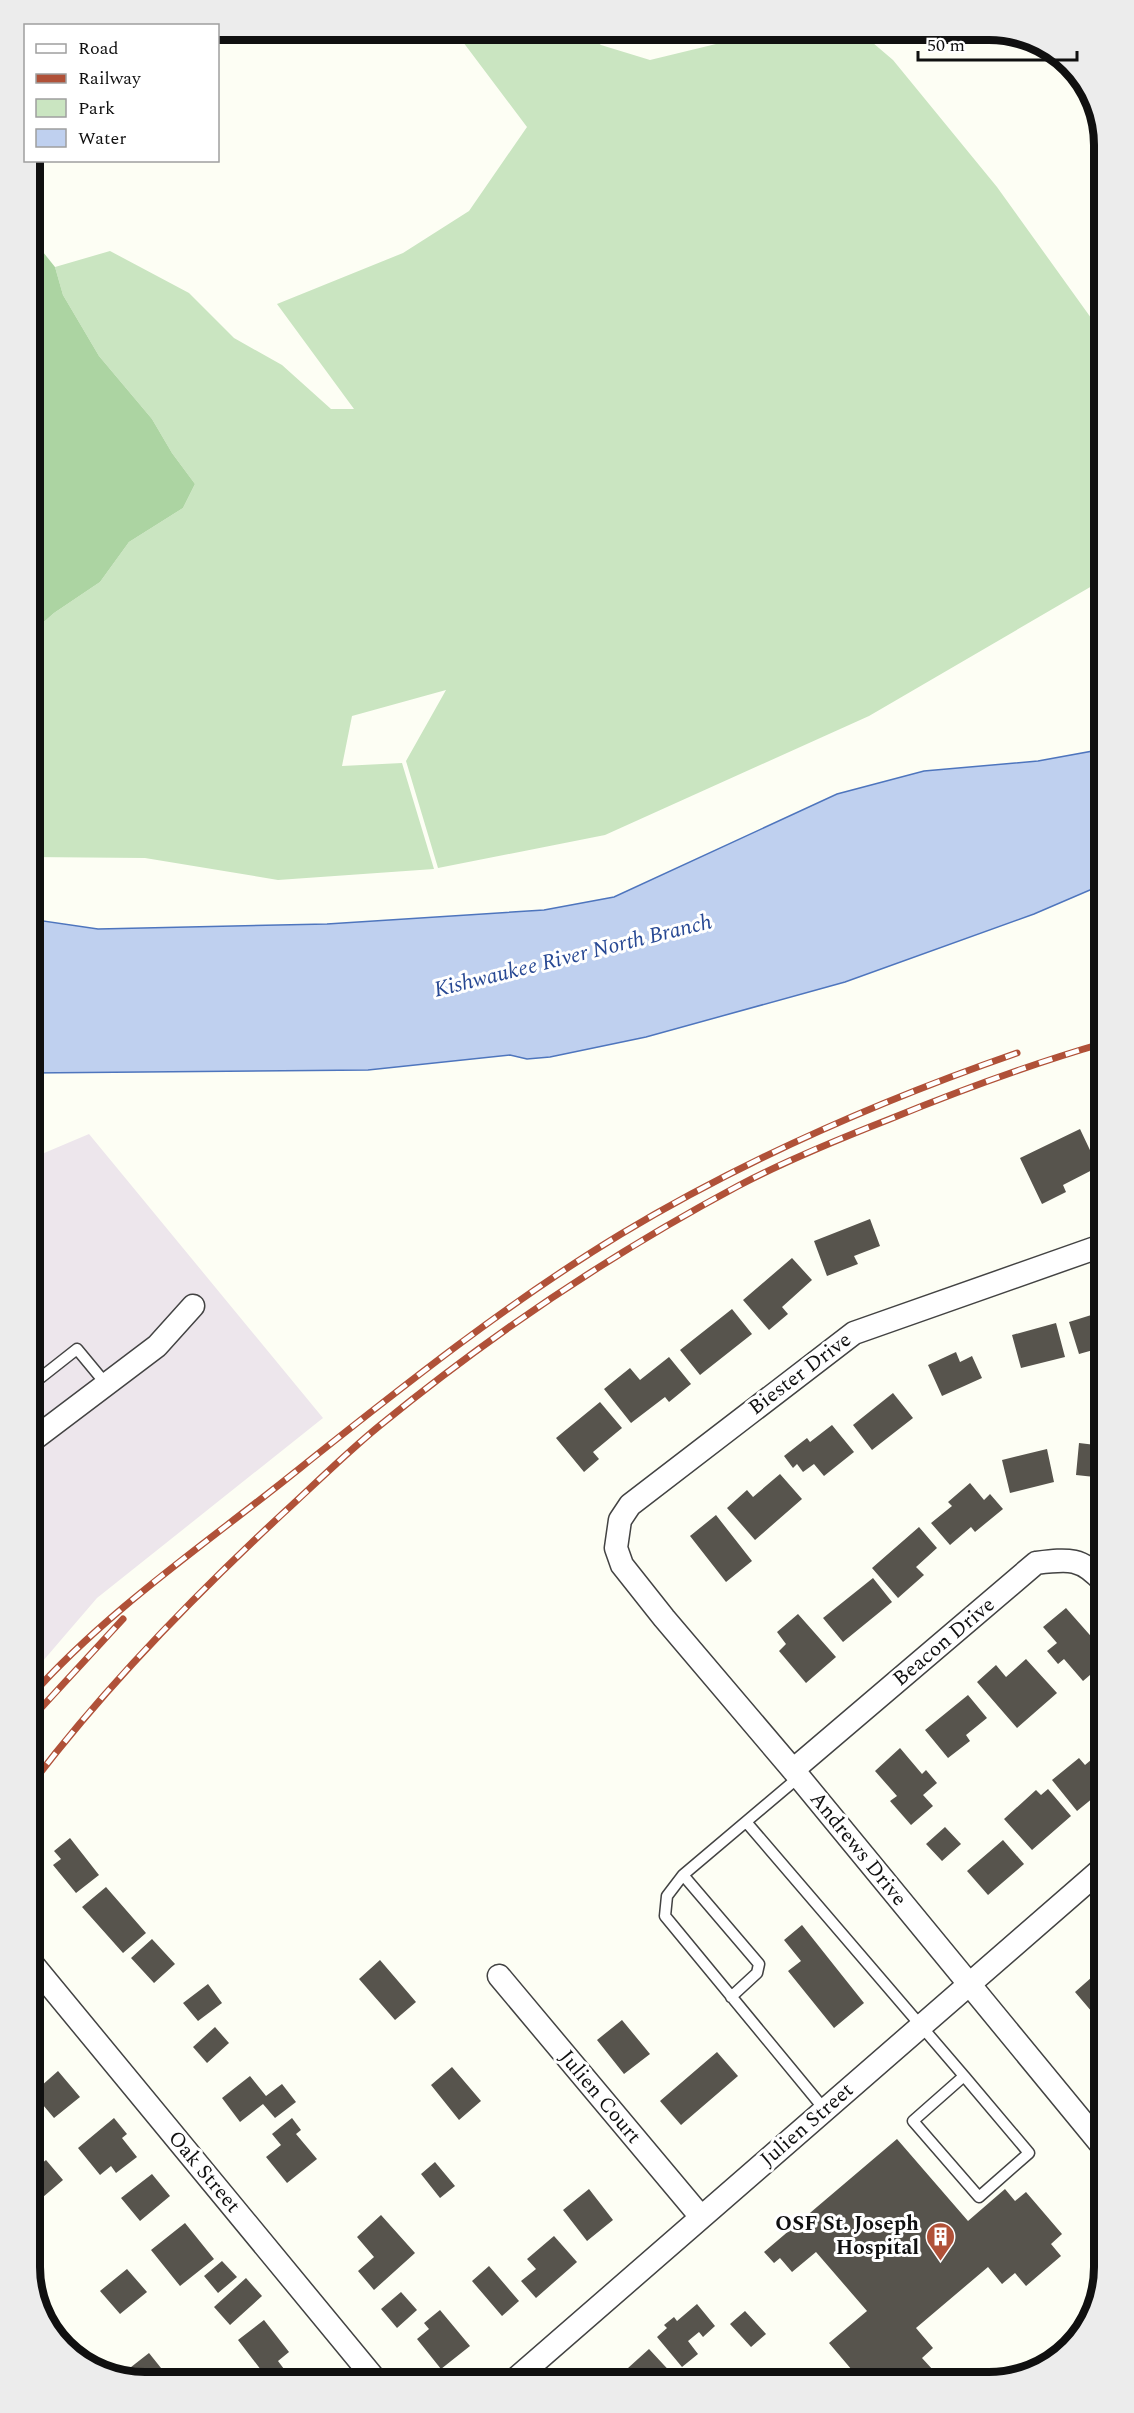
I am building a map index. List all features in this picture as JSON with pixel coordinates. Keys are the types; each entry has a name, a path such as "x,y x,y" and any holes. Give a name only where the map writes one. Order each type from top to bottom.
{"street":[{"name":"Biester Drive","path":"616,1548 620,1520 630,1505 854,1333 1094,1249"},
{"path":"40,1434 157,1346 193,1306"},
{"name":"Andrews Drive","path":"616,1548 622,1565 664,1618 796,1774 1094,2136"},
{"name":"Beacon Drive","path":"796,1774 1036,1563 1066,1560 1077,1562 1094,1571"},
{"name":"Julien Street","path":"524,2372 1094,1876"},
{"name":"Oak Street","path":"40,1973 369,2372"},
{"name":"Julien Court","path":"499,1976 701,2217"}],"lane":[{"path":"40,1378 77,1349 106,1384"},
{"path":"796,1774 747,1823 683,1875 668,1896 665,1916 825,2110"},
{"path":"747,1823 964,2076 1029,2153 979,2197 913,2121 964,2076"},
{"path":"683,1875 759,1964 757,1973 731,1997"}],"shaded area":[{"path":"89,1134 323,1418 97,1598 40,1664 41,1155"}],"green space":[{"path":"462,41 596,41 601,45 650,60 738,41 871,41 893,60 997,187 1094,322 1094,585 869,716 605,835 438,868 406,761 446,690 352,716 342,766 402,763 434,869 278,880 145,858 41,857 41,625 100,582 129,542 183,508 195,484 172,453 152,419 99,356 63,295 55,267 110,251 189,293 234,338 282,365 331,409 354,409 277,304 403,253 469,211 527,127"},
{"path":"41,249 55,267 63,295 99,356 152,419 172,453 195,484 183,508 129,542 100,582 41,625"}],"water":[{"name":"Kishwaukee River North Branch","path":"1094,751 1094,888 1034,914 845,982 646,1037 550,1057 527,1059 510,1055 368,1070 41,1073 41,921 98,929 327,924 544,910 614,897 837,794 924,771 1038,761"}],"building":[{"path":"1080,1129 1094,1159 1094,1169 1063,1185 1066,1192 1042,1204 1020,1158"},
{"path":"870,1219 880,1246 854,1256 858,1264 827,1276 814,1241"},
{"path":"792,1258 812,1280 782,1307 788,1314 769,1330 743,1300"},
{"path":"732,1309 752,1334 700,1375 680,1350"},
{"path":"1094,1314 1094,1350 1079,1354 1069,1322"},
{"path":"1056,1323 1065,1357 1021,1368 1012,1335"},
{"path":"956,1352 960,1362 972,1356 982,1378 942,1396 928,1365"},
{"path":"669,1357 691,1384 669,1402 665,1397 631,1423 604,1389 630,1368 640,1380"},
{"path":"893,1393 913,1418 872,1450 853,1425"},
{"path":"600,1402 622,1428 593,1452 599,1459 584,1472 556,1438"},
{"path":"832,1425 854,1452 824,1476 814,1464 803,1472 797,1464 793,1468 784,1456 807,1438 810,1442"},
{"path":"1079,1443 1094,1445 1094,1477 1076,1475"},
{"path":"1047,1449 1054,1482 1010,1493 1002,1460"},
{"path":"780,1474 802,1499 755,1540 727,1508 747,1490 753,1497"},
{"path":"970,1483 984,1500 990,1494 1003,1509 975,1532 971,1527 950,1545 931,1523 952,1506 948,1502"},
{"path":"716,1515 752,1561 726,1582 690,1536"},
{"path":"919,1527 937,1548 916,1567 924,1575 898,1598 872,1568"},
{"path":"873,1578 892,1602 843,1642 823,1618"},
{"path":"1066,1608 1094,1640 1094,1672 1083,1681 1064,1659 1058,1664 1047,1651 1057,1643 1043,1627"},
{"path":"798,1614 836,1657 806,1683 779,1651 786,1644 777,1632"},
{"path":"1026,1659 1057,1693 1017,1728 977,1682 996,1665 1006,1677"},
{"path":"968,1695 987,1718 966,1735 970,1741 948,1758 925,1730"},
{"path":"900,1748 922,1774 926,1770 937,1783 923,1795 933,1806 911,1825 890,1801 897,1796 875,1771"},
{"path":"1094,1757 1094,1797 1077,1811 1052,1780 1079,1758 1085,1765"},
{"path":"1048,1789 1071,1816 1032,1850 1004,1819 1036,1790 1041,1795"},
{"path":"945,1827 961,1844 942,1861 926,1844"},
{"path":"70,1838 99,1875 76,1893 53,1865 61,1859 54,1851"},
{"path":"1003,1840 1024,1864 988,1895 967,1871"},
{"path":"106,1887 146,1933 123,1953 82,1907"},
{"path":"802,1925 864,2003 834,2028 788,1971 801,1961 784,1940"},
{"path":"152,1939 175,1964 154,1983 131,1958"},
{"path":"380,1960 416,2002 395,2020 359,1979"},
{"path":"1094,1975 1094,2014 1075,1992"},
{"path":"208,1984 222,2003 198,2021 183,2003"},
{"path":"622,2020 650,2054 624,2074 597,2040"},
{"path":"215,2027 229,2043 207,2063 193,2047"},
{"path":"717,2052 738,2076 681,2125 660,2101"},
{"path":"452,2067 481,2101 459,2120 431,2085"},
{"path":"58,2071 80,2097 54,2118 43,2105 40,2107 40,2087"},
{"path":"250,2076 266,2096 282,2084 296,2102 275,2118 263,2104 240,2122 222,2098"},
{"path":"114,2118 127,2134 122,2138 137,2157 116,2173 111,2166 100,2175 78,2148"},
{"path":"292,2118 301,2130 296,2134 317,2159 287,2183 266,2157 281,2145 272,2134"},
{"name":"OSF St. Joseph Hospital","path":"897,2139 968,2221 1005,2189 1015,2201 1026,2192 1062,2234 1051,2244 1061,2256 1026,2286 1015,2273 1002,2284 988,2267 916,2328 933,2348 922,2358 933,2370 931,2372 854,2372 829,2343 867,2311 816,2252 792,2272 780,2258 774,2263 764,2252"},
{"path":"46,2160 63,2180 43,2197 40,2193 40,2165"},
{"path":"435,2162 455,2186 440,2198 421,2174"},
{"path":"152,2174 170,2196 140,2221 121,2198"},
{"path":"589,2189 613,2220 587,2241 563,2210"},
{"path":"381,2215 415,2253 374,2290 358,2271 374,2257 357,2237"},
{"path":"185,2223 214,2259 180,2286 151,2250"},
{"path":"554,2236 577,2262 536,2298 521,2281 536,2269 527,2259"},
{"path":"222,2261 237,2277 218,2293 204,2276"},
{"path":"489,2266 519,2301 502,2316 472,2281"},
{"path":"127,2269 147,2292 120,2314 100,2291"},
{"path":"246,2278 262,2296 230,2325 214,2307"},
{"path":"401,2292 417,2310 397,2328 381,2309"},
{"path":"697,2304 715,2326 703,2337 699,2332 688,2341 698,2354 682,2367 657,2337 667,2328 664,2325 674,2317 677,2321"},
{"path":"440,2310 470,2346 441,2369 417,2339 429,2329 424,2323"},
{"path":"745,2311 766,2334 751,2347 730,2324"},
{"path":"264,2320 289,2352 278,2361 286,2372 263,2372 238,2340"},
{"path":"649,2349 670,2372 624,2372"},
{"path":"149,2353 164,2372 139,2372 127,2370"}],"railway":[{"path":"40,1773 88,1714 149,1646 246,1548 378,1427 507,1329 644,1240 775,1167 970,1088 1094,1046"},
{"path":"40,1686 86,1640 179,1562 444,1355 531,1292 621,1234 765,1156 914,1091 1017,1053"},
{"path":"40,1709 123,1619"}],"place":[{"name":"OSF St. Joseph Hospital","path":"940,2262"}]}
